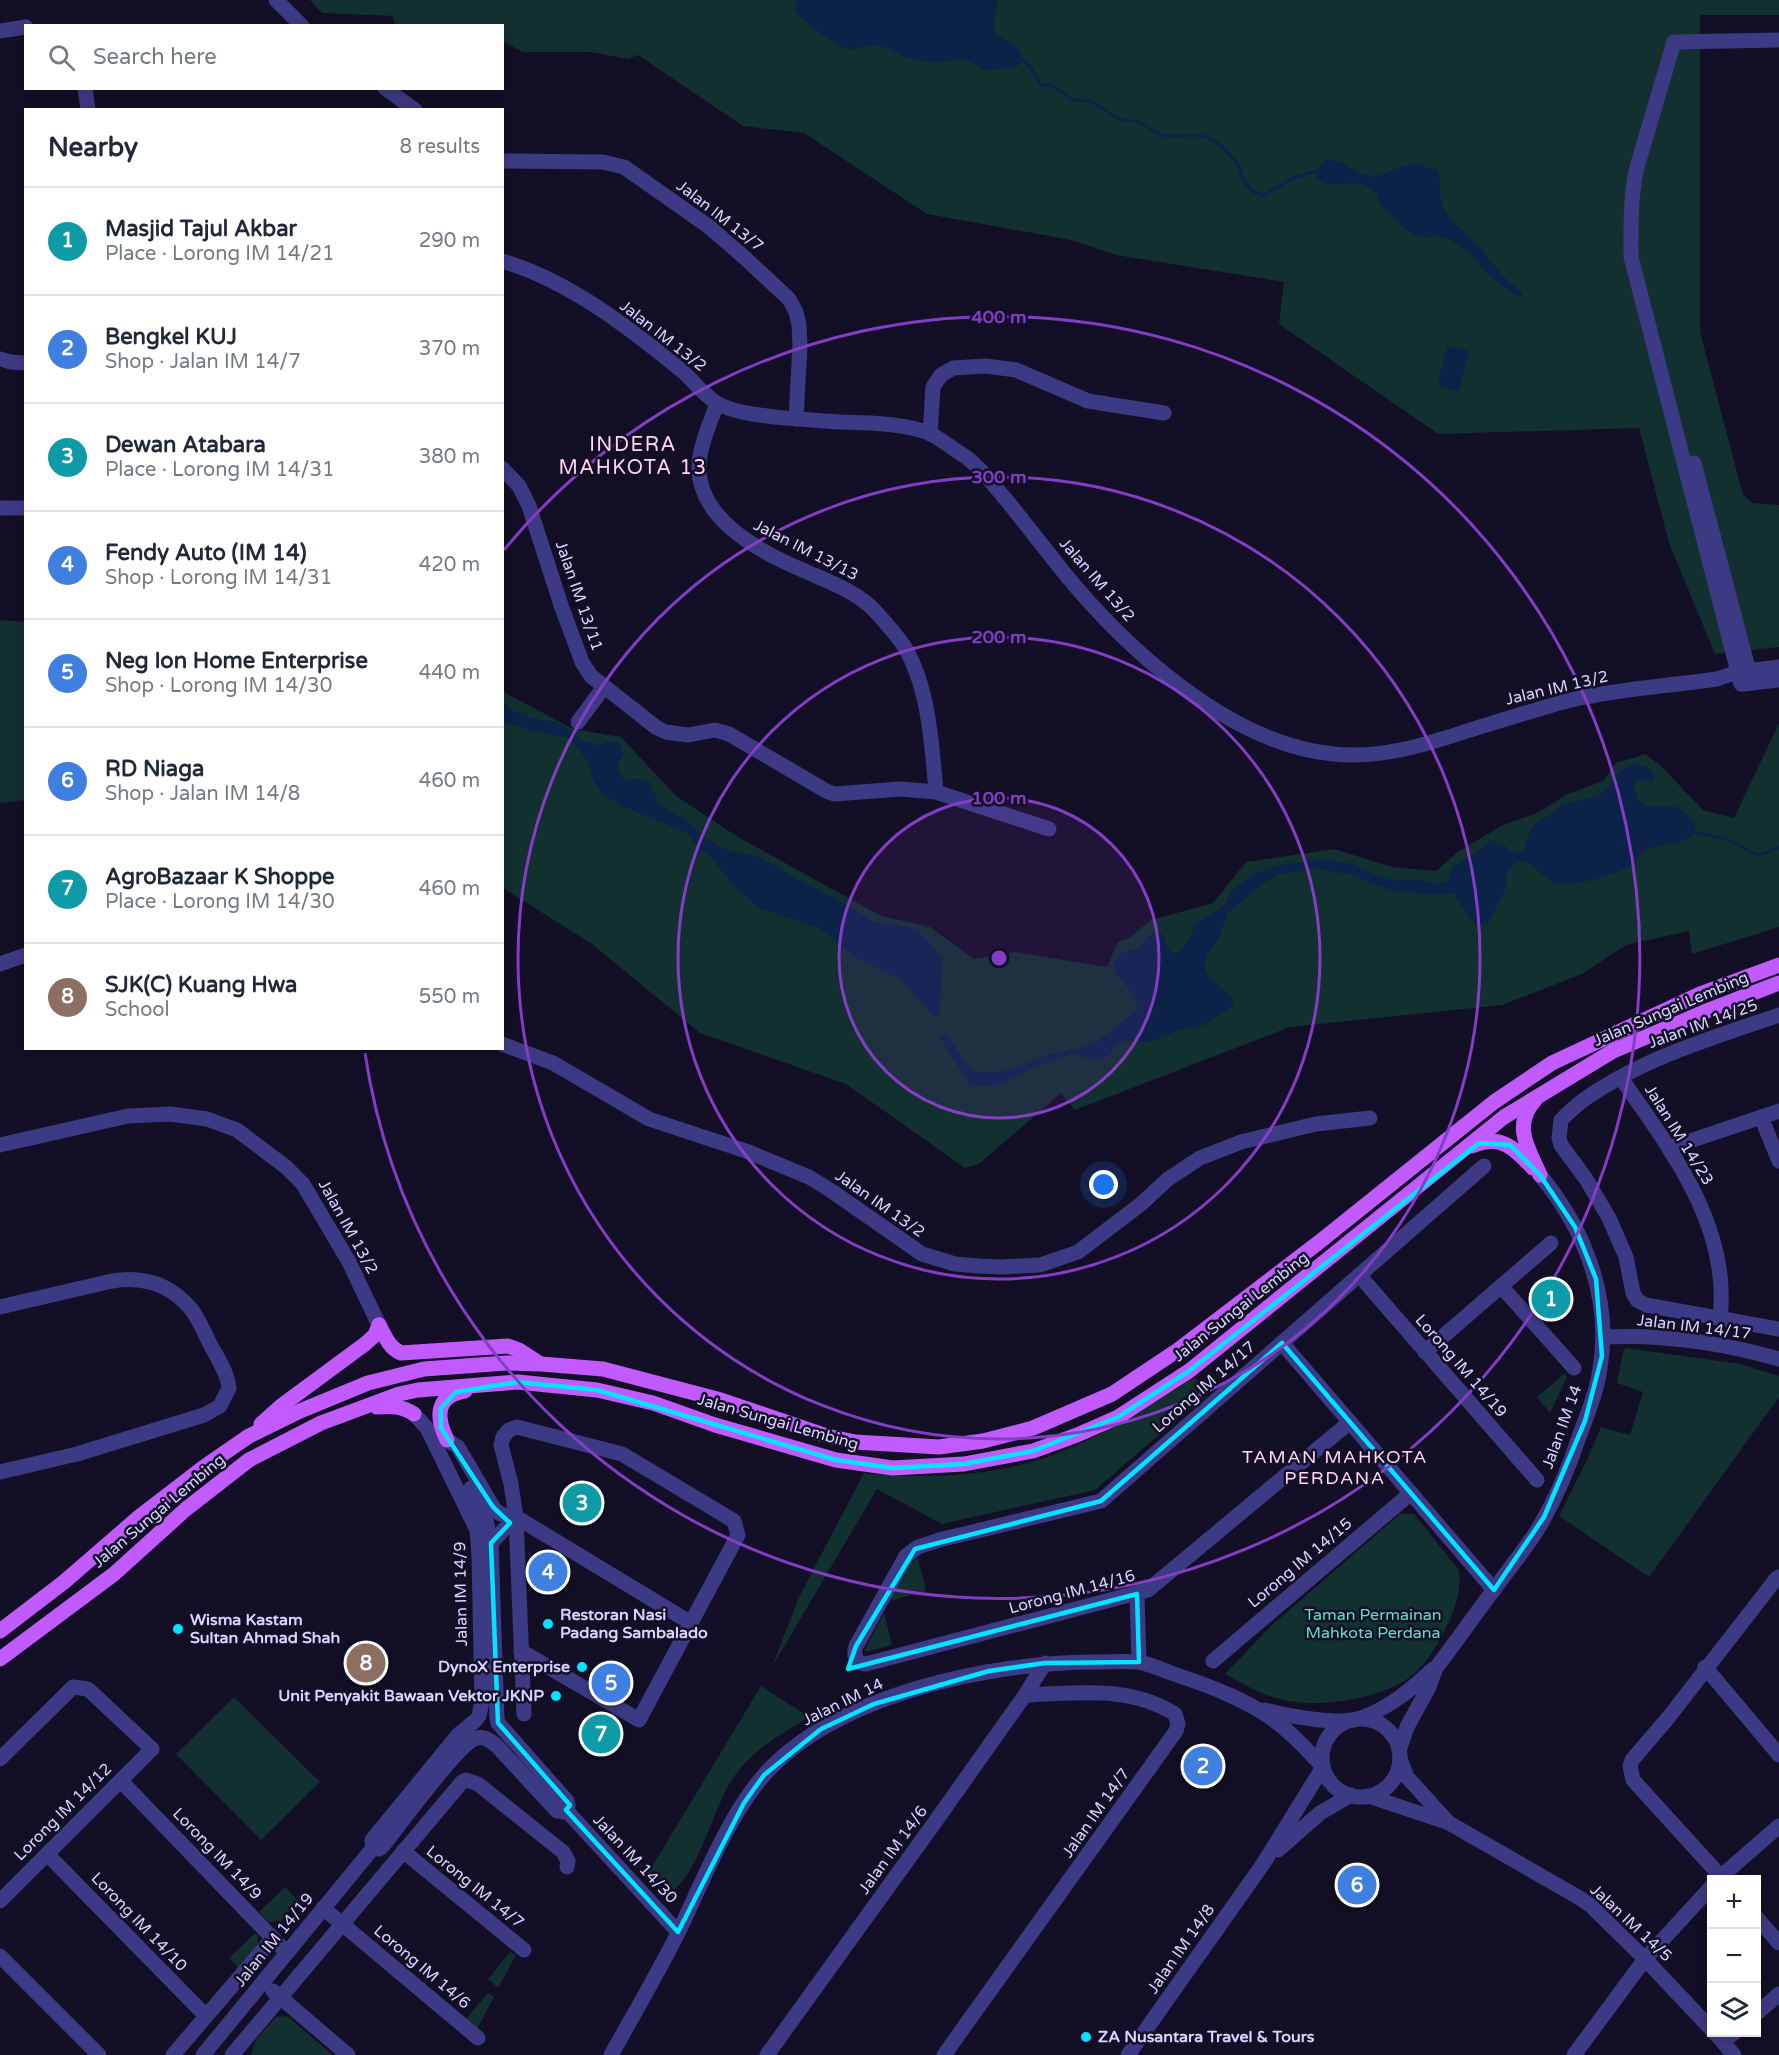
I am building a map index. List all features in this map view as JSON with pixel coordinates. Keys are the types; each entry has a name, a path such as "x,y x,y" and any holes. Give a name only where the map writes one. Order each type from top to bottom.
{"main road":[{"name":"Jalan Sungai Lembing","path":"0,1631 64,1582 139,1517 249,1436 300,1411 368,1383 424,1369 506,1363 603,1369 721,1400 827,1436 855,1443 939,1447 983,1441 1033,1428 1112,1394 1178,1350 1318,1243 1494,1102 1552,1063 1700,994 1779,965"},
{"name":"Jalan Sungai Lembing","path":"0,1659 114,1574 186,1509 249,1460 321,1423 399,1394 418,1390 518,1382 597,1389 653,1403 715,1425 836,1460 893,1468 964,1464 1033,1451 1077,1435 1118,1417 1189,1371 1504,1117 1613,1051 1779,983"},
{"path":"1540,1174 1522,1126 1527,1111 1543,1092"},
{"path":"1465,1149 1479,1143 1505,1143 1510,1145 1540,1174"},
{"path":"379,1325 389,1344 401,1353 508,1346 541,1364"},
{"path":"249,1436 281,1406 365,1344 375,1335 379,1325"},
{"path":"447,1440 439,1417 443,1403 450,1395 456,1392 518,1382"},
{"path":"361,1408 393,1406 414,1414"}],"street":[{"path":"276,0 300,24"},
{"path":"0,31 24,27"},
{"path":"1745,677 1667,377 1641,256 1631,242 1632,188 1674,42 1779,40"},
{"path":"85,90 88,108"},
{"path":"388,90 413,108"},
{"name":"Jalan IM 13/7","path":"504,161 603,162 624,167 708,226 745,258 789,299 796,312 800,325 800,345 796,419"},
{"name":"Jalan IM 13/2","path":"504,262 539,273 612,318 681,370 717,404 755,415 884,424 930,434 967,458 984,473 1068,577 1124,638 1173,680 1212,709 1270,738 1297,747 1332,754 1364,755 1393,752 1417,747 1576,699 1716,679 1745,677 1779,680"},
{"path":"0,359 24,363"},
{"path":"930,434 933,387 941,375 954,368 986,366 1016,370 1088,401 1164,413"},
{"name":"Jalan IM 13/13","path":"717,404 700,456 700,470 710,504 743,539 775,558 845,589 874,610 904,647 921,688 927,713 936,792"},
{"name":"Jalan IM 13/11","path":"504,470 519,486 529,506 582,662 591,676 657,728 666,732 688,735 715,730 729,734 828,792 843,794 900,789 936,792 1048,829"},
{"path":"0,508 24,508"},
{"name":"Jalan IM 13/2","path":"1745,677 1779,667"},
{"path":"578,722 604,687"},
{"path":"2,960 24,954"},
{"name":"Jalan IM 14/25","path":"1720,1318 1646,1305 1637,1300 1633,1293 1626,1257 1609,1218 1586,1179 1561,1145 1559,1138 1561,1120 1583,1099 1664,1055 1779,1015"},
{"name":"Jalan IM 13/2","path":"504,1045 553,1062 649,1119 746,1151 809,1177 922,1254 956,1264 979,1266 1040,1265 1078,1252 1141,1204 1168,1179 1200,1158 1230,1146 1316,1124 1370,1118"},
{"name":"Jalan IM 14/23","path":"1621,1078 1669,1148 1697,1197 1711,1232 1720,1270 1723,1296 1720,1318"},
{"path":"1669,1148 1779,1111"},
{"name":"Jalan IM 13/2","path":"0,1145 128,1116 170,1114 207,1119 237,1130 286,1167 303,1184 349,1262 379,1325"},
{"path":"1761,1117 1779,1161"},
{"name":"Lorong IM 14/17","path":"857,1660 854,1652 856,1646 906,1556 922,1545 1101,1501 1484,1166"},
{"name":"Jalan IM 14","path":"1436,1668 1537,1530 1567,1471 1599,1376 1604,1337 1596,1279 1586,1249 1569,1216 1540,1174"},
{"path":"1425,1352 1551,1243"},
{"name":"Lorong IM 14/19","path":"1359,1275 1537,1480"},
{"path":"0,1307 120,1280 144,1280 161,1286 179,1297 192,1311 218,1358 229,1388 220,1406 204,1415 77,1454 0,1472"},
{"path":"1501,1286 1574,1368"},
{"path":"1720,1318 1779,1329"},
{"name":"Jalan IM 14/17","path":"1604,1337 1623,1336 1704,1343 1779,1359"},
{"path":"1282,1342 1494,1590"},
{"name":"Jalan IM 14/9","path":"414,1414 427,1428 477,1530 482,1701 477,1718"},
{"name":"Lorong IM 14/16","path":"857,1660 866,1664 1148,1590 1350,1422"},
{"path":"521,1651 639,1720 738,1535 734,1521 622,1454 517,1427 509,1430 502,1437 501,1445 511,1484 516,1517 521,1651 524,1714"},
{"path":"447,1440 458,1447 493,1507 500,1514 516,1517 691,1623"},
{"name":"Jalan IM 14/9","path":"447,1440 485,1516 491,1543 497,1721"},
{"name":"Lorong IM 14/15","path":"1213,1661 1411,1493"},
{"path":"491,1543 516,1517"},
{"path":"1714,1875 1633,1780 1630,1766 1632,1760 1779,1577"},
{"path":"1137,1594 1139,1662"},
{"name":"Jalan IM 14","path":"611,2055 678,1932 744,1803 764,1775 788,1753 821,1729 874,1704 933,1684 989,1671 1045,1663 1139,1662 1199,1682 1256,1709"},
{"name":"Jalan IM 14/6","path":"767,2055 1025,1695 1045,1663"},
{"path":"1706,1667 1779,1755"},
{"path":"1323,1767 1323,1748 1327,1739 1341,1725 1359,1719 1393,1701 1436,1668"},
{"path":"1368,1796 1377,1793 1391,1783 1396,1776 1407,1728 1428,1689 1436,1668"},
{"name":"Lorong IM 14/12","path":"0,1760 73,1687 88,1689 152,1749 0,1901"},
{"name":"Jalan IM 14/7","path":"944,2055 1053,1905 1178,1725 1175,1714 1145,1700 1127,1695 1110,1692 1025,1695"},
{"path":"1256,1709 1310,1719 1359,1719 1374,1722 1388,1730 1397,1743 1407,1778 1449,1823"},
{"path":"1256,1709 1294,1736 1323,1767 1329,1780 1335,1786 1351,1795 1368,1796 1449,1823"},
{"path":"487,1713 497,1721 495,1734 474,1739 467,1744 382,1847 373,1848 372,1840 458,1736 477,1718 487,1713"},
{"path":"477,1718 476,1732 483,1737"},
{"name":"Jalan IM 14/30","path":"497,1721 567,1801 566,1810"},
{"name":"Jalan IM 14/30","path":"483,1737 496,1745 555,1810 562,1812 566,1810"},
{"name":"Jalan IM 14/8","path":"1128,2055 1263,1864 1323,1767"},
{"path":"217,2038 234,2054 456,1788 466,1780 478,1784 563,1852 568,1861 567,1867"},
{"name":"Lorong IM 14/9","path":"120,1781 287,1953"},
{"name":"Jalan IM 14/8","path":"1263,1864 1320,1813 1351,1795"},
{"name":"Jalan IM 14/30","path":"566,1810 678,1932"},
{"name":"Jalan IM 14/5","path":"1449,1823 1590,1905 1707,2020"},
{"path":"1724,1875 1779,1826"},
{"name":"Jalan IM 14/19","path":"202,2055 373,1848"},
{"name":"Lorong IM 14/7","path":"403,1851 524,1950"},
{"name":"Lorong IM 14/10","path":"47,1854 206,2016"},
{"path":"1574,2055 1645,1959 1707,1892"},
{"name":"Lorong IM 14/6","path":"323,1908 478,2038"},
{"path":"1761,1923 1779,1943"},
{"path":"172,2055 273,1938"},
{"path":"0,1956 99,2055"},
{"path":"262,1982 348,2055"},
{"path":"1761,2010 1779,1994"},
{"name":"Jalan IM 14/5","path":"1723,2037 1734,2055"}],"highlighted area":[{"path":"1479,1143 1510,1145 1540,1175 1575,1227 1596,1279 1602,1356 1585,1421 1544,1517 1494,1590 1282,1343 1101,1501 915,1549 856,1646 848,1669 1137,1594 1139,1662 1045,1663 989,1671 874,1704 821,1729 764,1775 744,1803 678,1932 566,1810 570,1805 498,1723 491,1543 510,1523 493,1507 441,1428 441,1408 456,1392 518,1382 597,1390 836,1460 893,1468 964,1464 1033,1451 1118,1417 1189,1371"}],"green space":[{"path":"310,0 1779,0 1779,15 1700,15 1700,332 1743,495 1753,503 1779,505 1779,647 1715,654 1669,543 1639,428 1438,434 1279,324 1284,282 1116,255 1071,240 927,214 804,133 743,126 638,55 628,59 590,52 523,52 504,42 504,24 395,24 392,16 322,13"},
{"path":"0,620 24,622 24,800 0,803"},
{"path":"504,692 573,729 621,737 676,796 738,837 881,916 930,927 974,959 1015,952 1107,967 1118,942 1129,938 1151,920 1213,903 1246,862 1334,849 1392,867 1436,871 1459,851 1503,825 1537,813 1568,794 1603,781 1616,763 1646,754 1662,767 1703,810 1734,818 1779,723 1779,927 1692,954 1689,931 1626,945 1582,974 1502,1005 1290,1027 1075,1110 1061,1093 979,1164 965,1168 846,1084 700,1033 592,944 504,889"},
{"path":"1626,1348 1740,1364 1779,1376 1779,1397 1649,1577 1559,1516 1601,1427 1630,1435 1643,1392 1617,1383 1623,1352"},
{"path":"1564,1374 1567,1377 1550,1413 1537,1397"},
{"path":"1195,1378 1205,1389 1206,1394 1095,1490 942,1524 877,1489 772,1667 799,1597 864,1473 910,1476 955,1475 1000,1469 1045,1458 1102,1433"},
{"name":"Taman Permainan Mahkota Perdana","path":"1400,1514 1414,1514 1459,1570 1460,1579 1456,1604 1450,1620 1435,1649 1416,1672 1391,1688 1377,1693 1329,1703 1298,1702 1268,1696 1225,1674 1272,1625"},
{"path":"918,1558 926,1591 890,1601 910,1564"},
{"path":"884,1613 892,1645 865,1652 865,1649"},
{"path":"761,1686 809,1717 766,1744 739,1770 725,1793 690,1870 672,1891 665,1891 647,1875"},
{"path":"234,1697 320,1782 261,1840 176,1754"},
{"path":"285,1887 298,1901 281,1921 269,1922 259,1912"},
{"path":"255,1933 258,1936 258,1948 240,1969 229,1958"},
{"path":"510,1952 516,1955 498,1988 488,1979"},
{"path":"488,1993 494,1997 477,2029 465,2020"},
{"path":"286,2016 333,2055 251,2055 256,2040 276,2017"}],"water":[{"path":"796,0 997,0 994,29 1001,37 1018,48 1023,60 1018,66 986,71 965,59 933,63 908,58 883,46 875,45 848,50 807,22 795,10"},
{"path":"1324,161 1341,162 1357,172 1375,177 1413,163 1437,170 1445,211 1501,274 1523,293 1521,297 1497,282 1452,241 1441,236 1420,237 1410,233 1387,212 1376,193 1368,187 1357,183 1325,184 1317,177 1315,171"},
{"path":"1447,346 1469,351 1459,391 1437,385"},
{"path":"504,702 512,710 538,720 555,722 564,726 583,741 597,746 607,741 619,743 624,754 617,766 624,780 637,778 650,782 659,805 687,820 705,838 727,850 762,858 794,878 853,908 871,921 910,927 919,931 943,958 939,1015 935,1017 932,1015 902,980 858,959 820,928 757,907 727,878 708,854 700,851 689,834 620,805 601,793 593,780 587,760 572,741 565,737 531,731 504,722"},
{"path":"1633,763 1647,767 1656,777 1652,782 1638,779 1634,785 1640,802 1651,806 1678,808 1696,824 1688,838 1677,843 1648,849 1630,866 1616,873 1598,879 1563,885 1555,883 1526,862 1519,861 1512,866 1505,878 1507,887 1489,923 1479,926 1469,917 1454,893 1432,895 1395,891 1355,876 1317,868 1280,874 1264,883 1228,913 1219,938 1206,956 1205,968 1209,976 1232,998 1234,1005 1204,1025 1177,1031 1152,1042 1125,1040 1114,1046 1111,1053 1102,1061 1070,1054 1034,1067 1000,1085 983,1086 970,1085 939,1037 947,1034 968,1067 976,1072 1005,1071 1023,1066 1042,1056 1085,1047 1099,1040 1137,1010 1134,997 1112,964 1122,952 1138,949 1148,936 1158,932 1163,936 1172,953 1178,952 1189,940 1196,924 1223,907 1232,890 1255,873 1285,864 1325,859 1352,864 1395,881 1418,879 1439,884 1449,881 1452,870 1458,863 1492,840 1506,846 1509,851 1518,853 1523,851 1535,824 1563,804 1598,797 1611,784 1616,774"}],"waterway":[{"path":"1023,60 1030,66 1041,86 1050,85 1074,100 1090,101 1119,119 1138,122 1164,136 1197,135 1209,138 1222,146 1238,165 1245,182 1253,192 1264,195 1292,179 1315,171"},
{"path":"1694,832 1727,839 1758,854 1779,847"}],"place":[{"name":"Masjid Tajul Akbar","path":"1551,1299"},
{"name":"Dewan Atabara","path":"582,1503"},
{"name":"Fendy Auto (IM 14)","path":"548,1572"},
{"name":"Restoran Nasi Padang Sambalado","path":"548,1624"},
{"name":"Wisma Kastam Sultan Ahmad Shah","path":"178,1629"},
{"name":"SJK(C) Kuang Hwa","path":"366,1663"},
{"name":"DynoX Enterprise","path":"582,1667"},
{"name":"Neg Ion Home Enterprise","path":"611,1683"},
{"name":"Unit Penyakit Bawaan Vektor JKNP","path":"556,1696"},
{"name":"AgroBazaar K Shoppe","path":"601,1734"},
{"name":"Bengkel KUJ","path":"1203,1766"},
{"name":"RD Niaga","path":"1357,1885"},
{"name":"ZA Nusantara Travel & Tours","path":"1086,2037"}],"district":[{"name":"INDERA MAHKOTA 13","path":"633,456"},
{"name":"TAMAN MAHKOTA PERDANA","path":"1335,1467"}]}
